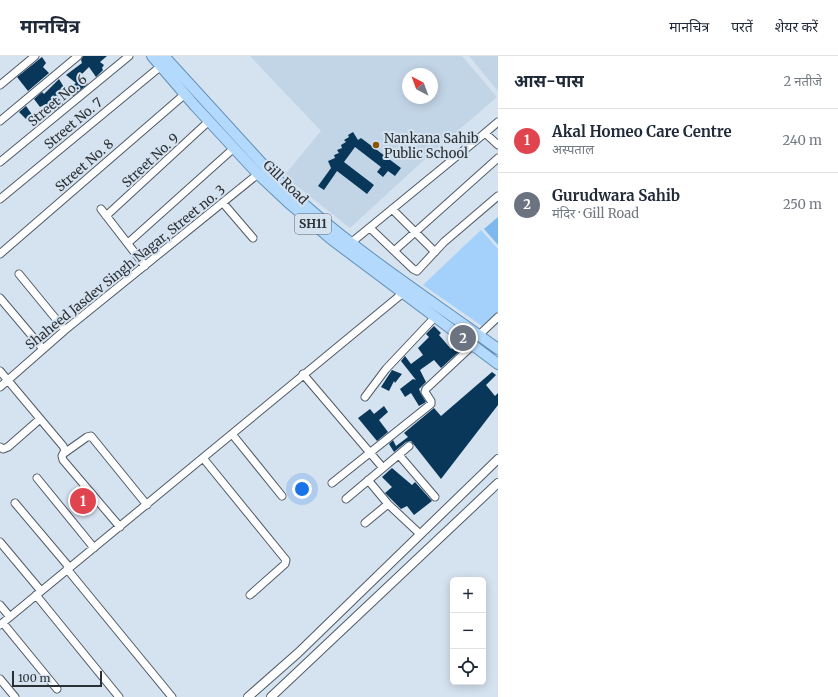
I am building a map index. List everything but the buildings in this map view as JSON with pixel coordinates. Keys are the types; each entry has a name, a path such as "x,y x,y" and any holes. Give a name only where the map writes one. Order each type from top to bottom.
{"main road":[{"name":"Gill Road","path":"152,56 162,61 282,184 321,219 428,300 498,348"},
{"name":"Gill Road","path":"162,61 185,94 209,121 258,174 290,204 331,238 498,364"}],"street":[{"path":"0,85 35,56"},
{"path":"0,121 78,56"},
{"name":"Street No. 6","path":"0,162 129,56"},
{"name":"Street No. 7","path":"0,199 162,61"},
{"name":"Street No. 8","path":"0,254 185,94"},
{"name":"Street No. 9","path":"106,216 209,121"},
{"path":"352,242 498,122"},
{"path":"485,133 498,145"},
{"path":"128,243 234,148"},
{"path":"394,251 498,158"},
{"name":"Shaheed Jasdev Singh Nagar, Street no. 3","path":"0,386 65,330 258,174"},
{"path":"370,228 413,269 417,271 450,237 498,196"},
{"path":"223,203 253,238"},
{"path":"101,209 145,266"},
{"path":"392,209 435,252"},
{"path":"19,274 65,330"},
{"path":"57,689 2,624 403,293"},
{"path":"0,298 43,349"},
{"path":"365,398 393,360 435,317"},
{"path":"479,335 498,317"},
{"path":"332,483 431,404 431,401 425,392 426,389 473,345"},
{"path":"0,371 64,448 63,460 120,528"},
{"path":"303,374 383,468"},
{"path":"0,447 3,449 8,447 40,419"},
{"path":"232,434 282,496"},
{"path":"63,454 90,436 147,505"},
{"path":"346,499 409,446"},
{"path":"399,455 435,497"},
{"path":"203,458 286,560 285,564 250,595"},
{"path":"248,697 298,653 498,459"},
{"path":"37,478 94,548"},
{"path":"368,480 388,504 420,534"},
{"path":"271,697 498,483"},
{"path":"15,503 172,697"},
{"path":"365,523 388,504"},
{"path":"0,542 119,697"},
{"path":"0,605 10,617"},
{"path":"0,679 15,697"}],"shaded area":[{"name":"Nankana Sahib Public School","path":"250,56 462,56 497,97 425,159 350,228 284,176 321,131"},
{"path":"469,56 498,56 498,91"},
{"path":"498,217 498,245 484,229"},
{"path":"481,230 498,249 498,312 482,326 423,285"}],"place":[{"name":"Nankana Sahib Public School","path":"376,145"},
{"name":"Gurudwara Sahib","path":"463,338"},
{"name":"Akal Homeo Care Centre","path":"83,501"}]}
